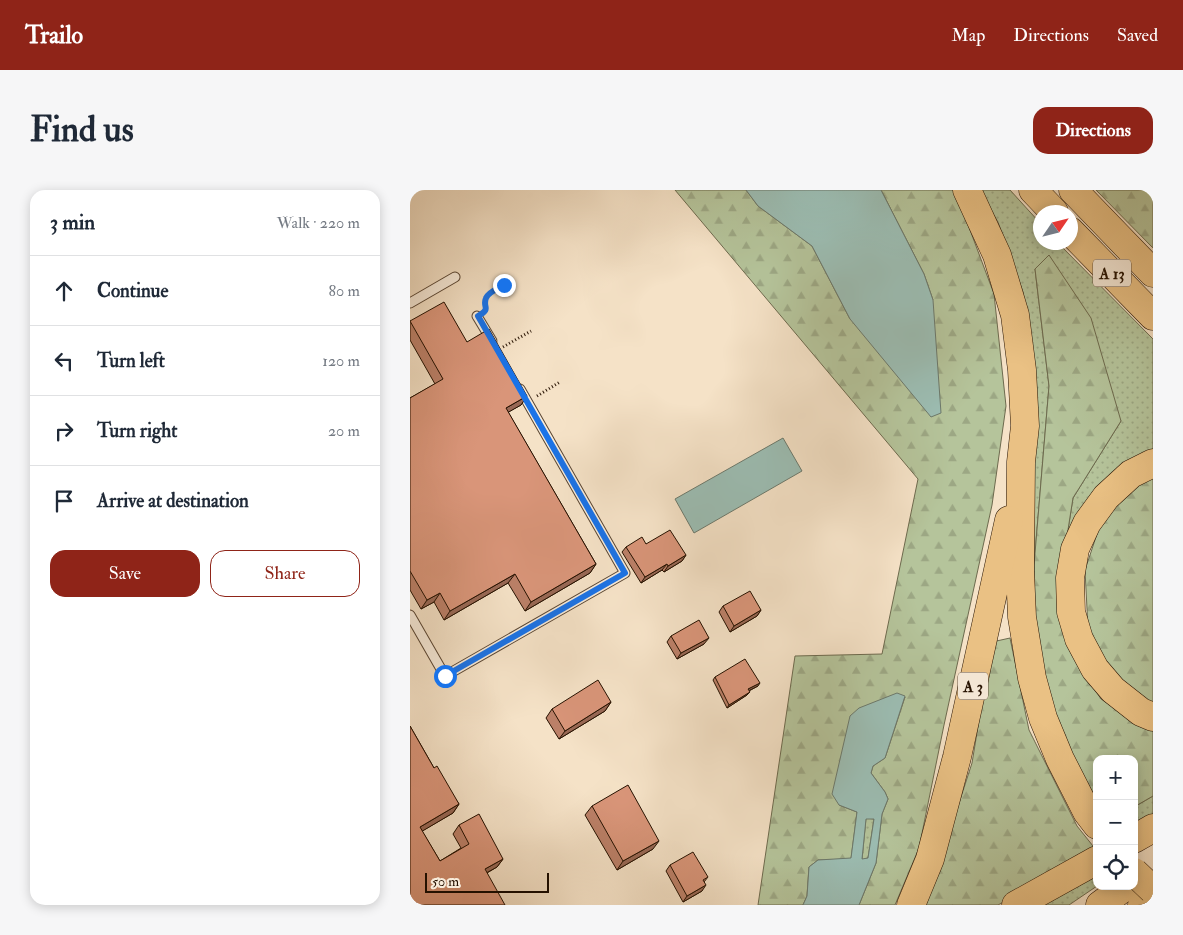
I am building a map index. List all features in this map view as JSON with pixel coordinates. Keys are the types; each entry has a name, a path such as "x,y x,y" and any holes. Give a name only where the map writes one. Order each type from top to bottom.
{"highway":[{"name":"A 3","path":"967,190 997,255 1015,315 1022,370 1025,426 1021,462 1020,571 1022,617 1032,678 1043,718 1056,751 1092,818"},
{"path":"1032,190 1047,205"},
{"name":"A 13","path":"1073,190 1153,274"},
{"name":"A 13","path":"1078,239 1153,316"},
{"name":"A 3","path":"911,905 930,859 957,757 1021,462"},
{"path":"1153,463 1131,474 1106,497 1087,522 1075,548 1070,578 1071,612 1079,639 1095,670 1113,690 1141,712 1153,717"},
{"path":"1138,837 1153,828"},
{"path":"1016,905 1093,862"},
{"path":"1138,877 1153,867"},
{"path":"1138,876 1153,890"},
{"path":"1100,905 1121,890"},
{"path":"1142,905 1153,897"}],"lane":[{"path":"410,303 455,277"},
{"path":"478,316 498,351"},
{"path":"410,615 445,676 625,573 518,385"}],"path":[{"path":"478,316 486,309 485,299 488,295 504,285"},
{"path":"498,351 531,331"},
{"path":"528,402 560,382"}],"green space":[{"path":"675,190 746,190 758,206 812,246 850,319 933,300 924,274 881,190 955,190 994,294 1006,406 992,505 919,848 895,905 859,905 876,863 882,814 888,799 871,773 873,766 885,758 905,697 839,805 857,812 851,859 818,860 809,867 807,896 803,905 758,905 795,656 882,654 918,479"},
{"path":"979,190 1010,190 1033,215 1033,250 1065,250 1153,339 1153,455 1062,568 1073,498 1121,421 1035,269 1049,386 1034,565 1035,365 1023,292 998,222"},
{"path":"1096,190 1153,190 1153,248"},
{"path":"1049,255 1091,318 1121,421 1073,498 1062,568 1072,655 1101,699 1153,730 1153,796 1138,805 1138,755 1093,755 1093,793 1075,764 1050,701 1034,625 1034,565 1049,386 1035,269"},
{"path":"1153,476 1153,704 1134,693 1108,667 1088,628 1085,570 1101,522 1127,493"},
{"path":"1010,638 1029,730 1077,826 1093,846 1093,853 998,905 926,905 972,763 992,642"},
{"path":"1153,796 1153,816 1138,825 1138,805"},
{"path":"866,818 874,819 868,858 862,860"},
{"path":"1093,875 1093,889 1069,905 1038,905"}],"water":[{"path":"746,190 881,190 924,274 933,300 941,413 931,417 850,319 812,246 758,206"},
{"path":"783,438 802,471 694,533 675,499"},
{"path":"897,693 905,696 885,758 873,766 871,773 888,799 882,814 876,863 859,905 803,905 807,896 809,867 818,860 851,858 857,812 839,805 832,794 850,716 859,708","holes":["866,819 874,819 868,858 862,859"]}],"building":[{"path":"444,302 467,342 489,329 527,396 506,408 596,564 531,602 515,574 450,611 440,593 427,600 410,571 410,398 443,379 410,321"},
{"path":"670,530 686,555 645,577 626,547 642,537 646,544"},
{"path":"750,591 761,610 734,626 723,606"},
{"path":"699,620 709,638 681,653 671,636"},
{"path":"745,659 760,683 748,689 750,692 729,705 715,677"},
{"path":"598,680 611,702 565,731 552,709"},
{"path":"410,726 434,768 437,766 459,804 420,827 440,861 469,844 459,825 479,814 503,859 485,869 505,905 410,905"},
{"path":"628,785 659,841 623,861 592,806"},
{"path":"693,852 708,877 703,880 706,885 687,896 670,865"}],"route":[{"path":"445,676 625,573 478,316 486,309 485,299 488,295 504,285"}]}
